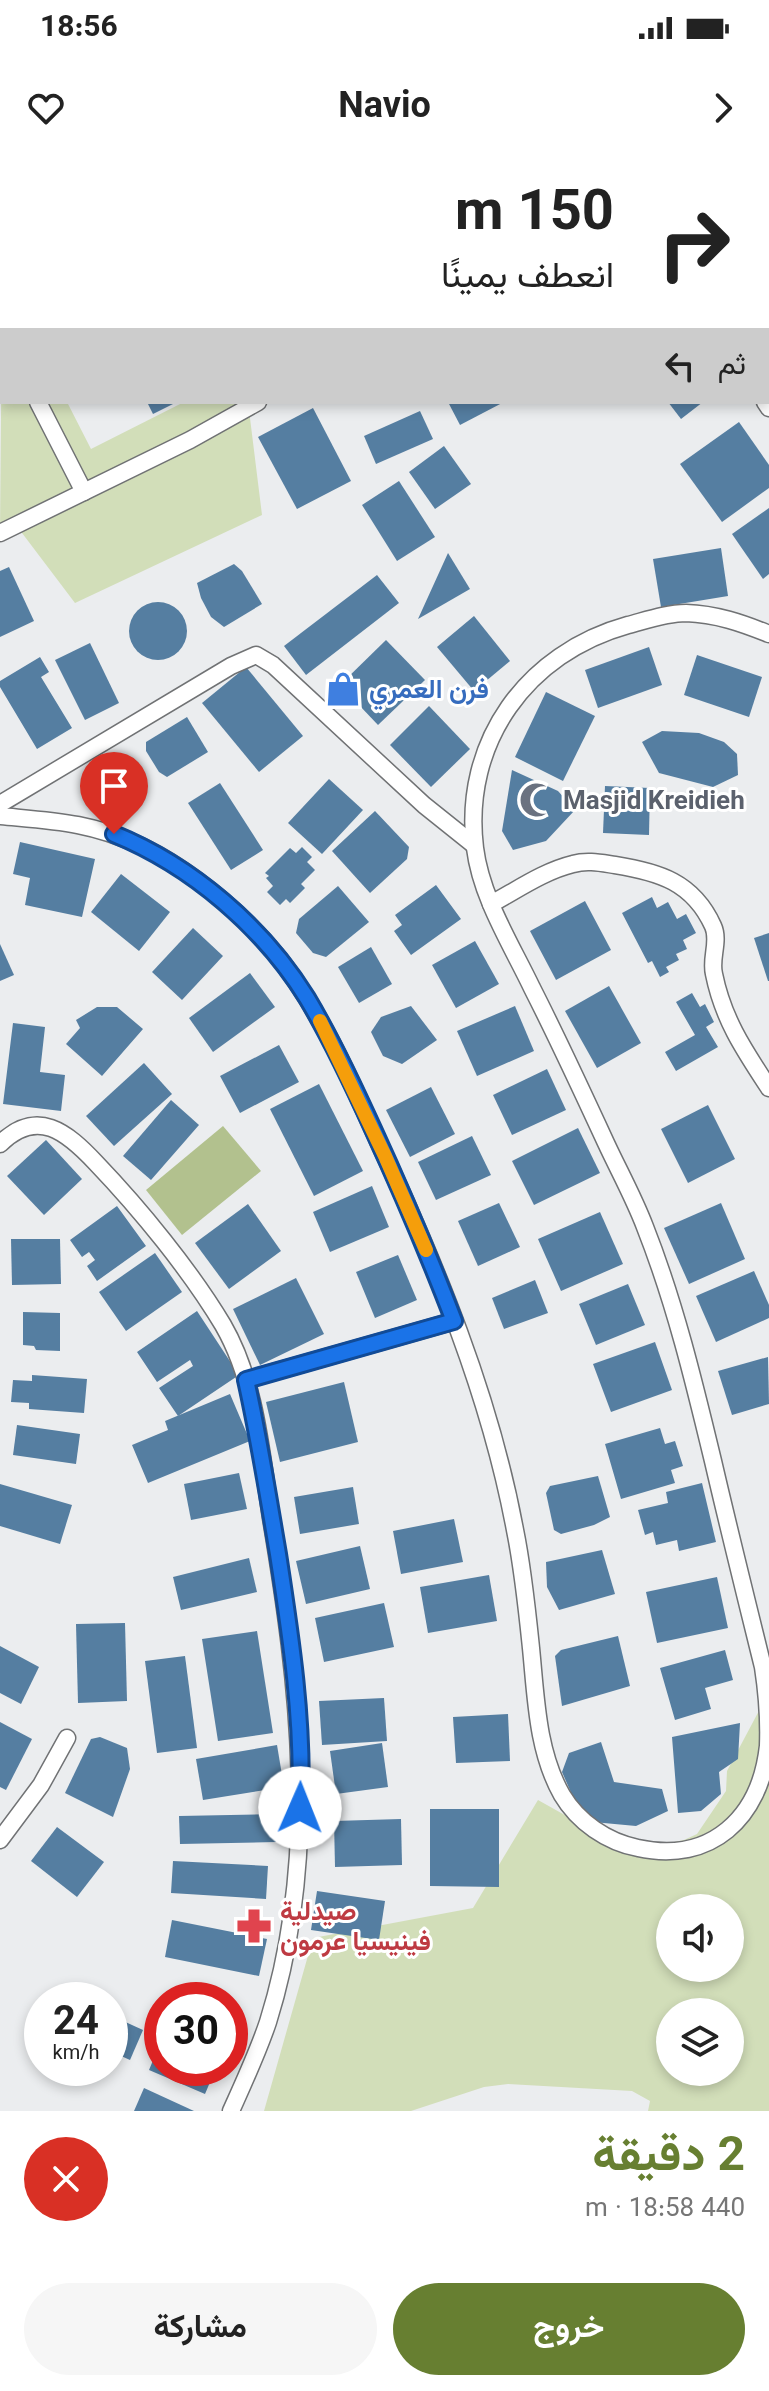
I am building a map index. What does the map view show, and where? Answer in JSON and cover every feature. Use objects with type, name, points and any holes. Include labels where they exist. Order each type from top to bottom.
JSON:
[{"type":"street","points":[[39,404],[84,492]]},
{"type":"street","points":[[0,533],[190,440],[254,404]]},
{"type":"street","points":[[0,816],[78,823],[142,846],[216,896],[282,962],[306,996],[409,1209],[487,1410],[519,1550],[544,1749],[563,1797],[576,1815],[595,1830],[633,1847],[659,1852],[683,1851],[708,1844],[728,1831],[742,1814],[762,1773],[769,1726],[763,1667],[673,1305],[644,1225],[491,904],[477,864],[473,818],[478,772],[488,743],[525,684],[549,663],[598,634],[652,618],[684,613],[738,621],[769,634]]},
{"type":"street","points":[[0,804],[231,666],[256,655],[273,665],[424,805],[474,845]]},
{"type":"street","points":[[491,904],[562,867],[577,863],[593,862],[647,870],[669,877],[690,895],[712,923],[716,939],[713,969],[722,1004],[731,1029],[769,1088]]},
{"type":"street","points":[[0,1144],[10,1134],[25,1127],[44,1126],[62,1131],[77,1143],[111,1178],[177,1260],[223,1325],[246,1380],[291,1639],[302,1779],[297,1864],[280,1972],[262,2040],[231,2111]]},
{"type":"street","points":[[246,1380],[454,1321]]},
{"type":"street","points":[[0,1840],[41,1785],[67,1738]]},
{"type":"green space","points":[[1,404],[68,404],[91,449],[180,404],[248,404],[262,515],[75,603],[19,529],[0,533]]},
{"type":"green space","points":[[223,1126],[261,1171],[182,1235],[146,1190]]},
{"type":"green space","points":[[769,1704],[769,2111],[648,2111],[650,2101],[632,2091],[508,2084],[484,2087],[411,2111],[264,2111],[313,1938],[473,1908],[538,1800],[629,1851],[684,1840],[697,1834],[726,1791],[727,1771],[761,1707]]},
{"type":"building","points":[[148,404],[173,404],[153,414]]},
{"type":"building","points":[[449,404],[500,404],[460,425]]},
{"type":"building","points":[[670,404],[700,404],[681,419]]},
{"type":"building","points":[[313,408],[351,481],[297,509],[258,437]]},
{"type":"building","points":[[420,411],[433,439],[376,464],[364,436]]},
{"type":"building","points":[[739,422],[769,465],[769,488],[722,522],[680,464]]},
{"type":"building","points":[[444,446],[471,484],[435,509],[409,472]]},
{"type":"building","points":[[399,481],[435,537],[397,561],[362,505]]},
{"type":"building","points":[[769,508],[769,574],[763,579],[732,534]]},
{"type":"building","points":[[721,548],[728,596],[661,607],[653,559]]},
{"type":"building","points":[[448,553],[470,589],[418,619]]},
{"type":"building","points":[[234,564],[242,571],[262,604],[224,627],[211,617],[197,583]]},
{"type":"building","points":[[9,567],[34,621],[0,637],[0,571]]},
{"type":"building","points":[[377,575],[399,603],[306,675],[284,646]]},
{"type":"building","points":[[158,602],[169,604],[178,611],[185,620],[185,642],[178,651],[169,658],[158,660],[147,658],[138,651],[131,642],[129,631],[131,620],[138,611],[147,604]]},
{"type":"building","points":[[474,616],[510,661],[474,691],[437,647]]},
{"type":"building","points":[[386,640],[425,680],[378,725],[340,685]]},
{"type":"building","points":[[90,643],[119,703],[85,720],[55,660]]},
{"type":"building","points":[[649,647],[662,685],[598,708],[585,670]]},
{"type":"building","points":[[697,655],[762,677],[749,717],[684,695]]},
{"type":"building","points":[[40,657],[49,672],[41,677],[72,728],[37,749],[0,687],[0,681]]},
{"type":"building","points":[[246,667],[303,736],[259,772],[202,703]]},
{"type":"building","points":[[546,692],[595,716],[563,781],[515,757]]},
{"type":"building","points":[[429,706],[470,749],[431,787],[390,745]]},
{"type":"building","points":[[187,717],[208,752],[167,777],[159,772],[146,751],[146,742]]},
{"type":"building","points":[[662,731],[699,733],[724,742],[737,754],[738,775],[713,787],[659,773],[642,742]]},
{"type":"building","name":"Masjid Kreidieh","points":[[512,770],[558,791],[575,810],[546,841],[513,850],[502,831]]},
{"type":"building","points":[[329,779],[363,810],[322,854],[288,823]]},
{"type":"building","points":[[220,783],[263,850],[231,870],[188,803]]},
{"type":"building","points":[[605,786],[650,788],[649,835],[603,833]]},
{"type":"building","points":[[375,811],[409,847],[407,859],[370,893],[332,851]]},
{"type":"building","points":[[20,842],[95,859],[82,917],[25,905],[30,878],[13,874]]},
{"type":"building","points":[[302,847],[312,857],[307,862],[315,870],[301,884],[305,888],[290,903],[286,899],[280,905],[267,892],[273,886],[265,873],[290,848],[296,853]]},
{"type":"building","points":[[121,874],[170,912],[139,951],[91,912]]},
{"type":"building","points":[[436,885],[461,919],[411,955],[394,931],[402,925],[395,915]]},
{"type":"building","points":[[338,886],[369,922],[326,957],[313,953],[296,933],[299,919]]},
{"type":"building","points":[[652,897],[657,908],[668,902],[677,919],[686,914],[696,933],[683,940],[687,949],[676,954],[679,960],[666,967],[669,972],[660,977],[652,961],[648,963],[622,913]]},
{"type":"building","points":[[585,901],[611,950],[556,980],[530,931]]},
{"type":"building","points":[[193,928],[223,956],[182,1000],[152,972]]},
{"type":"building","points":[[769,933],[769,981],[768,981],[754,938]]},
{"type":"building","points":[[475,941],[499,984],[456,1008],[432,965]]},
{"type":"building","points":[[0,944],[14,975],[0,981]]},
{"type":"building","points":[[371,947],[392,984],[359,1003],[338,967]]},
{"type":"building","points":[[250,973],[275,1007],[213,1052],[189,1018]]},
{"type":"building","points":[[609,986],[641,1043],[597,1068],[565,1011]]},
{"type":"building","points":[[692,993],[700,1007],[705,1004],[714,1022],[706,1027],[718,1047],[676,1071],[665,1052],[695,1035],[676,1002]]},
{"type":"building","points":[[411,1006],[437,1040],[402,1064],[383,1056],[371,1032],[381,1017]]},
{"type":"building","points":[[515,1006],[534,1051],[477,1076],[457,1031]]},
{"type":"building","points":[[97,1007],[117,1007],[143,1029],[102,1076],[66,1044],[80,1028],[76,1020]]},
{"type":"building","points":[[13,1023],[45,1027],[40,1072],[65,1075],[61,1111],[3,1104]]},
{"type":"building","points":[[279,1045],[299,1082],[240,1113],[220,1076]]},
{"type":"building","points":[[144,1063],[172,1094],[114,1146],[86,1116]]},
{"type":"building","points":[[547,1069],[566,1110],[512,1135],[493,1095]]},
{"type":"building","points":[[319,1084],[363,1171],[314,1196],[270,1109]]},
{"type":"building","points":[[431,1087],[455,1134],[410,1157],[386,1110]]},
{"type":"building","points":[[171,1100],[199,1125],[151,1180],[123,1156]]},
{"type":"building","points":[[708,1105],[735,1159],[688,1183],[661,1129]]},
{"type":"building","points":[[578,1128],[600,1173],[534,1205],[512,1161]]},
{"type":"building","points":[[472,1136],[491,1175],[436,1200],[418,1162]]},
{"type":"building","points":[[46,1140],[82,1179],[44,1215],[7,1176]]},
{"type":"building","points":[[372,1186],[389,1227],[330,1252],[313,1212]]},
{"type":"building","points":[[499,1203],[520,1247],[478,1266],[458,1221]]},
{"type":"building","points":[[721,1203],[745,1259],[689,1284],[664,1228]]},
{"type":"building","points":[[248,1204],[281,1251],[229,1289],[195,1243]]},
{"type":"building","points":[[117,1206],[146,1246],[97,1281],[87,1266],[95,1260],[89,1252],[82,1257],[70,1240]]},
{"type":"building","points":[[600,1212],[623,1264],[561,1291],[538,1239]]},
{"type":"building","points":[[11,1239],[60,1239],[61,1284],[12,1285]]},
{"type":"building","points":[[155,1253],[182,1292],[126,1331],[99,1292]]},
{"type":"building","points":[[398,1255],[417,1300],[375,1318],[356,1272]]},
{"type":"building","points":[[754,1271],[769,1305],[769,1318],[716,1342],[696,1296]]},
{"type":"building","points":[[296,1278],[324,1334],[260,1365],[233,1309]]},
{"type":"building","points":[[535,1280],[548,1313],[504,1329],[492,1298]]},
{"type":"building","points":[[628,1284],[645,1325],[596,1345],[579,1304]]},
{"type":"building","points":[[197,1311],[239,1375],[178,1416],[159,1388],[193,1366],[190,1360],[157,1382],[137,1352]]},
{"type":"building","points":[[23,1312],[60,1313],[60,1351],[36,1350],[34,1346],[23,1345]]},
{"type":"building","points":[[655,1342],[672,1390],[611,1412],[593,1364]]},
{"type":"building","points":[[768,1357],[769,1404],[732,1415],[718,1371]]},
{"type":"building","points":[[32,1375],[87,1379],[84,1413],[29,1409],[29,1403],[11,1402],[13,1380],[32,1381]]},
{"type":"building","points":[[344,1382],[358,1442],[280,1462],[266,1402]]},
{"type":"building","points":[[230,1394],[250,1441],[148,1483],[132,1445],[168,1430],[165,1421]]},
{"type":"building","points":[[17,1425],[80,1434],[76,1464],[13,1455]]},
{"type":"building","points":[[660,1428],[665,1444],[675,1441],[683,1466],[671,1470],[675,1483],[621,1499],[605,1444]]},
{"type":"building","points":[[239,1473],[247,1509],[191,1520],[184,1484]]},
{"type":"building","points":[[598,1476],[610,1517],[561,1534],[554,1530],[546,1493],[550,1486]]},
{"type":"building","points":[[702,1483],[716,1542],[679,1551],[677,1540],[656,1545],[653,1532],[645,1535],[638,1510],[668,1503],[666,1492]]},
{"type":"building","points":[[0,1484],[72,1505],[60,1544],[0,1526]]},
{"type":"building","points":[[353,1487],[359,1524],[300,1534],[294,1497]]},
{"type":"building","points":[[454,1519],[463,1562],[401,1574],[393,1531]]},
{"type":"building","points":[[360,1546],[370,1589],[306,1604],[296,1561]]},
{"type":"building","points":[[602,1550],[615,1594],[559,1610],[547,1587],[546,1562]]},
{"type":"building","points":[[249,1558],[257,1592],[181,1610],[173,1577]]},
{"type":"building","points":[[489,1575],[497,1621],[428,1633],[420,1587]]},
{"type":"building","points":[[717,1577],[728,1628],[657,1643],[646,1592]]},
{"type":"building","points":[[384,1603],[394,1647],[324,1662],[315,1618]]},
{"type":"building","points":[[125,1623],[127,1701],[78,1703],[76,1624]]},
{"type":"building","points":[[257,1631],[273,1733],[218,1741],[202,1639]]},
{"type":"building","points":[[618,1636],[630,1686],[562,1706],[555,1656],[561,1650]]},
{"type":"building","points":[[0,1646],[39,1667],[21,1704],[0,1693]]},
{"type":"building","points":[[725,1650],[733,1680],[705,1688],[711,1709],[675,1720],[660,1668]]},
{"type":"building","points":[[185,1656],[197,1748],[157,1753],[145,1661]]},
{"type":"building","points":[[384,1698],[387,1741],[322,1745],[319,1701]]},
{"type":"building","points":[[508,1714],[510,1761],[456,1763],[453,1717]]},
{"type":"building","points":[[0,1722],[32,1739],[6,1790],[0,1787]]},
{"type":"building","points":[[740,1723],[738,1759],[719,1772],[721,1794],[701,1811],[678,1813],[672,1737]]},
{"type":"building","points":[[100,1737],[127,1748],[130,1769],[113,1817],[65,1793],[91,1739]]},
{"type":"building","points":[[601,1742],[614,1782],[662,1789],[668,1811],[636,1826],[593,1822],[576,1804],[562,1772],[569,1753]]},
{"type":"building","points":[[382,1743],[388,1787],[336,1794],[330,1751]]},
{"type":"building","points":[[277,1745],[284,1787],[203,1800],[196,1759]]},
{"type":"building","points":[[430,1809],[499,1809],[499,1887],[430,1886]]},
{"type":"building","points":[[275,1814],[276,1842],[180,1844],[179,1816]]},
{"type":"building","points":[[401,1819],[402,1865],[335,1867],[334,1821]]},
{"type":"building","points":[[57,1827],[104,1862],[77,1897],[31,1861]]},
{"type":"building","points":[[173,1861],[268,1866],[266,1899],[171,1893]]},
{"type":"building","points":[[317,1891],[385,1901],[379,1940],[311,1930]]},
{"type":"building","points":[[172,1920],[267,1939],[259,1976],[165,1957]]},
{"type":"building","points":[[128,2023],[143,2030],[128,2059]]},
{"type":"building","points":[[186,2086],[208,2086],[205,2094]]},
{"type":"building","points":[[144,2088],[194,2111],[134,2111]]},
{"type":"slow traffic","points":[[320,1021],[426,1250]]},
{"type":"place","name":"فرن العمري","points":[[343,689]]},
{"type":"place","name":"Masjid Kreidieh","points":[[537,800]]},
{"type":"place","name":"صيدلية فينيسيا عرمون","points":[[254,1926]]},
{"type":"route","points":[[114,834],[142,846],[180,869],[216,896],[282,962],[306,996],[385,1156],[454,1321],[246,1380],[265,1476],[295,1670],[302,1779],[300,1808]]}]
